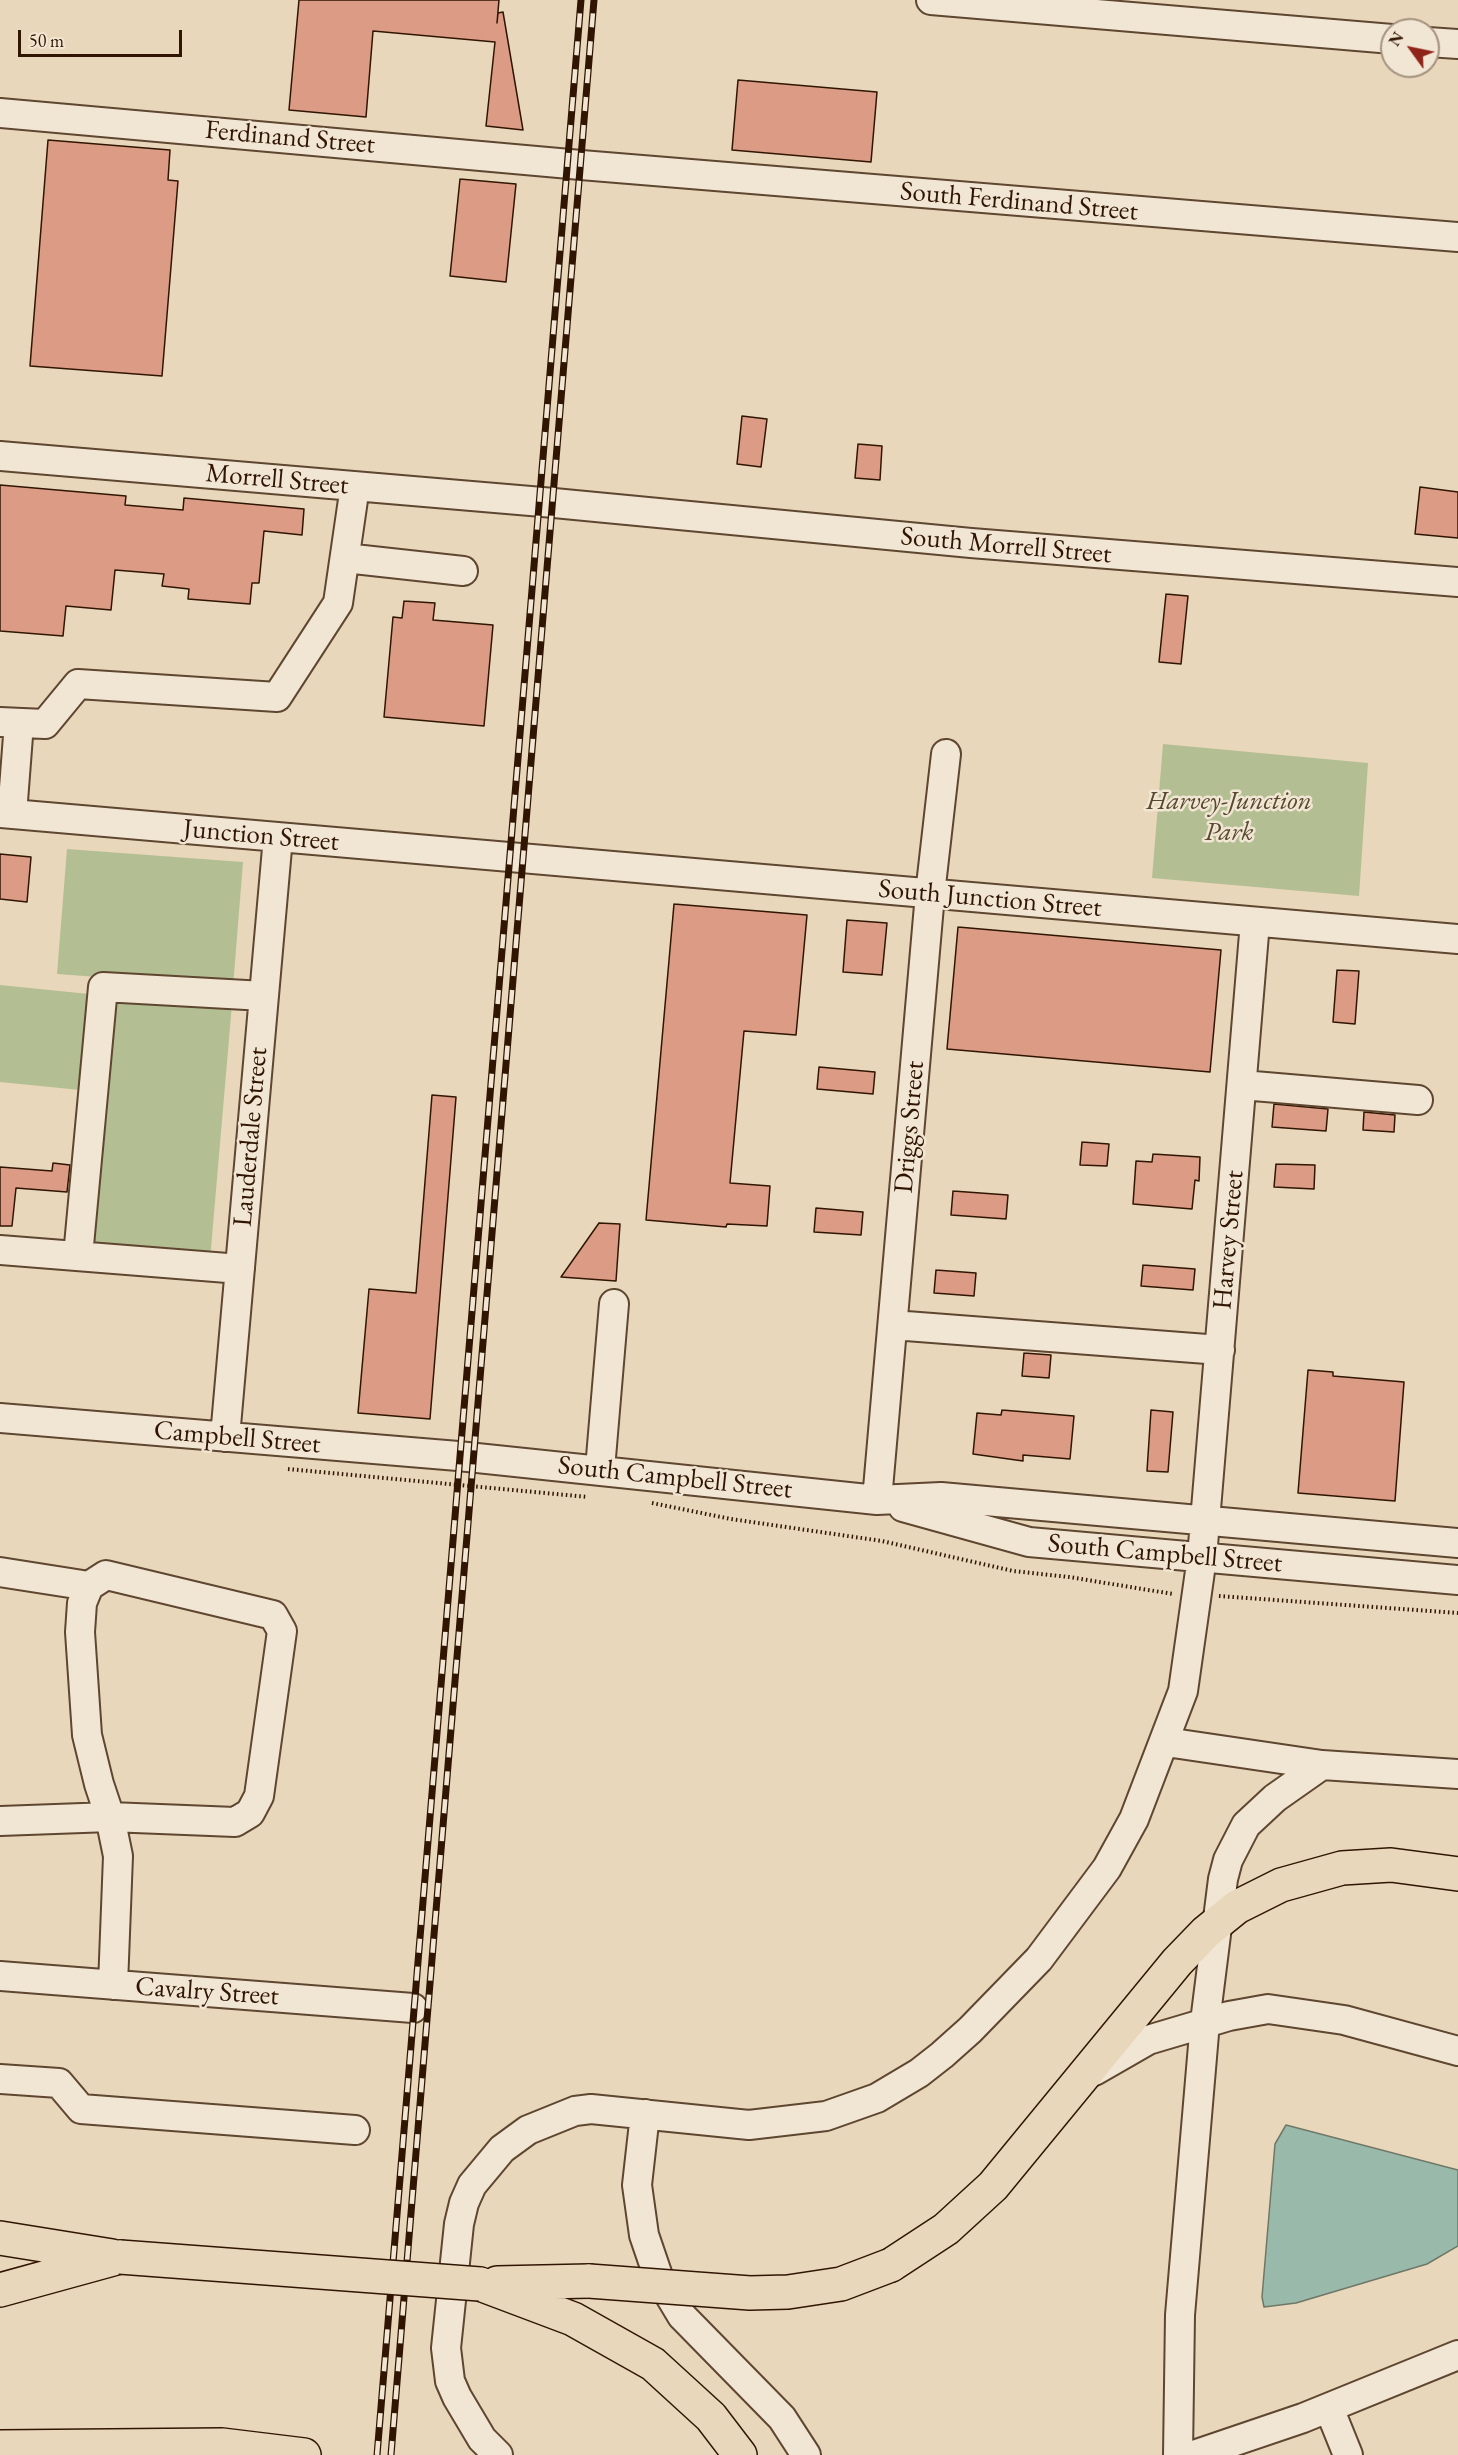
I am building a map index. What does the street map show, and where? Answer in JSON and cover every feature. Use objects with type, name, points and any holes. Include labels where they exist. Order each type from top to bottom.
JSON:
[{"type":"highway","points":[[0,2238],[120,2257],[480,2284],[565,2280],[720,2291],[788,2292],[841,2284],[891,2265],[946,2229],[979,2201],[1177,1962],[1219,1920],[1237,1907],[1281,1885],[1323,1872],[1391,1865],[1458,1874]]},
{"type":"highway","points":[[0,2290],[120,2257]]},
{"type":"highway","points":[[480,2284],[573,2319],[646,2359],[691,2396],[711,2417],[740,2455]]},
{"type":"highway","points":[[0,2447],[222,2445],[304,2455]]},
{"type":"highway","points":[[107,2455],[141,2447]]},
{"type":"street","points":[[931,0],[1380,38]]},
{"type":"street","points":[[1440,43],[1458,44]]},
{"type":"street","name":"Ferdinand Street","points":[[0,113],[581,165]]},
{"type":"street","name":"South Ferdinand Street","points":[[581,165],[1458,237]]},
{"type":"street","name":"Morrell Street","points":[[0,456],[554,503]]},
{"type":"street","points":[[6,813],[10,722],[45,724],[78,684],[277,697],[338,603],[355,486]]},
{"type":"street","name":"South Morrell Street","points":[[554,503],[983,544],[1458,582]]},
{"type":"street","points":[[345,558],[463,571]]},
{"type":"street","name":"Driggs Street","points":[[877,1500],[930,894],[946,754]]},
{"type":"street","name":"Junction Street","points":[[6,813],[522,858]]},
{"type":"street","name":"Lauderdale Street","points":[[225,1437],[278,837]]},
{"type":"street","name":"South Junction Street","points":[[522,858],[1458,939]]},
{"type":"street","name":"Harvey Street","points":[[498,2455],[482,2439],[462,2407],[450,2381],[447,2365],[448,2317],[459,2224],[464,2203],[472,2185],[501,2149],[546,2121],[575,2111],[591,2109],[749,2125],[800,2120],[851,2108],[877,2098],[919,2073],[970,2030],[1039,1959],[1069,1921],[1124,1839],[1166,1742],[1183,1690],[1202,1557],[1256,922]]},
{"type":"street","points":[[78,1256],[103,987],[264,996]]},
{"type":"street","points":[[1242,1085],[1418,1100]]},
{"type":"street","points":[[0,1250],[240,1269]]},
{"type":"street","points":[[600,1469],[614,1304]]},
{"type":"street","points":[[893,1324],[1220,1350]]},
{"type":"street","name":"Campbell Street","points":[[0,1418],[473,1458]]},
{"type":"street","name":"South Campbell Street","points":[[473,1458],[600,1469],[877,1500],[1029,1542],[1458,1580]]},
{"type":"street","name":"South Campbell Street","points":[[877,1500],[941,1497],[1458,1543]]},
{"type":"street","points":[[0,1572],[89,1586]]},
{"type":"street","points":[[0,1821],[110,1817],[235,1822],[250,1813],[259,1796],[282,1631],[273,1615],[106,1575],[89,1586],[82,1603],[80,1632],[87,1735],[110,1817],[118,1856],[113,1984]]},
{"type":"street","points":[[1166,1742],[1322,1765],[1458,1774]]},
{"type":"street","points":[[1178,2455],[1180,2315],[1205,2022],[1223,1879],[1228,1860],[1246,1825],[1275,1798],[1322,1765]]},
{"type":"street","name":"Cavalry Street","points":[[0,1976],[413,2008]]},
{"type":"street","points":[[1079,2082],[1134,2046],[1205,2022],[1251,2011],[1288,2010],[1344,2020],[1458,2051]]},
{"type":"street","points":[[0,2079],[59,2083],[81,2109],[355,2130]]},
{"type":"street","points":[[645,2114],[637,2185],[644,2235],[658,2277],[682,2316],[767,2402],[794,2435],[806,2455]]},
{"type":"street","points":[[1194,2455],[1329,2408],[1458,2355]]},
{"type":"street","points":[[1329,2408],[1348,2455]]},
{"type":"path","points":[[278,1468],[600,1498]]},
{"type":"path","points":[[644,1502],[731,1519],[882,1541],[1013,1571],[1069,1577],[1158,1593],[1458,1613]]},
{"type":"green space","name":"Harvey-Junction Park","points":[[1163,744],[1368,763],[1359,896],[1152,878]]},
{"type":"green space","points":[[67,849],[243,862],[233,987],[57,974]]},
{"type":"green space","points":[[0,985],[89,994],[80,1090],[0,1082]]},
{"type":"green space","points":[[109,993],[232,1004],[210,1260],[87,1250]]},
{"type":"shaded area","points":[[1286,2125],[1458,2170],[1458,2246],[1427,2264],[1296,2303],[1264,2307],[1262,2297],[1275,2144]]},
{"type":"building","points":[[299,0],[499,0],[497,23],[498,13],[503,12],[523,130],[486,126],[495,42],[373,31],[366,117],[289,110]]},
{"type":"building","points":[[738,80],[877,92],[871,162],[732,150]]},
{"type":"building","points":[[48,140],[170,150],[168,180],[178,181],[162,376],[30,366]]},
{"type":"building","points":[[460,179],[516,184],[506,282],[450,276]]},
{"type":"building","points":[[742,416],[767,419],[761,467],[737,464]]},
{"type":"building","points":[[858,444],[882,446],[880,480],[855,478]]},
{"type":"building","points":[[0,485],[126,496],[125,505],[183,510],[184,498],[304,509],[302,535],[264,531],[259,583],[252,583],[250,604],[188,599],[189,589],[162,586],[164,574],[115,570],[111,610],[66,606],[63,636],[0,631]]},
{"type":"building","points":[[1420,487],[1458,492],[1458,538],[1415,534]]},
{"type":"building","points":[[1166,594],[1188,596],[1181,664],[1159,662]]},
{"type":"building","points":[[404,601],[435,603],[433,620],[493,625],[484,726],[384,717],[393,617],[402,618]]},
{"type":"building","points":[[0,854],[31,857],[27,902],[0,899]]},
{"type":"building","points":[[674,904],[807,915],[796,1035],[744,1031],[730,1183],[770,1186],[767,1226],[727,1224],[726,1227],[646,1220]]},
{"type":"building","points":[[847,920],[887,923],[882,975],[843,972]]},
{"type":"building","points":[[958,927],[1221,950],[1210,1072],[947,1049]]},
{"type":"building","points":[[1337,970],[1359,971],[1355,1024],[1333,1022]]},
{"type":"building","points":[[819,1067],[875,1072],[873,1094],[817,1089]]},
{"type":"building","points":[[432,1095],[456,1097],[430,1419],[358,1413],[369,1289],[416,1293]]},
{"type":"building","points":[[1274,1104],[1328,1109],[1326,1131],[1272,1127]]},
{"type":"building","points":[[1364,1112],[1395,1115],[1394,1132],[1363,1130]]},
{"type":"building","points":[[1082,1142],[1109,1144],[1107,1166],[1080,1165]]},
{"type":"building","points":[[1153,1154],[1200,1157],[1199,1181],[1195,1180],[1192,1209],[1133,1204],[1136,1161],[1152,1162]]},
{"type":"building","points":[[53,1163],[70,1165],[67,1192],[16,1188],[12,1226],[0,1226],[0,1167],[52,1171]]},
{"type":"building","points":[[1276,1164],[1315,1165],[1314,1189],[1274,1187]]},
{"type":"building","points":[[953,1191],[1008,1195],[1006,1219],[951,1215]]},
{"type":"building","points":[[816,1208],[863,1212],[861,1235],[814,1232]]},
{"type":"building","points":[[599,1223],[620,1224],[616,1281],[561,1277]]},
{"type":"building","points":[[1143,1265],[1195,1269],[1193,1290],[1141,1286]]},
{"type":"building","points":[[936,1270],[976,1273],[974,1296],[934,1293]]},
{"type":"building","points":[[1024,1353],[1051,1355],[1049,1378],[1022,1376]]},
{"type":"building","points":[[1308,1370],[1333,1372],[1333,1376],[1404,1382],[1395,1501],[1298,1493]]},
{"type":"building","points":[[1002,1410],[1074,1416],[1070,1459],[1023,1455],[1023,1461],[973,1454],[977,1413],[1001,1415]]},
{"type":"building","points":[[1151,1410],[1173,1412],[1168,1472],[1147,1471]]},
{"type":"railway","points":[[377,2455],[581,0]]},
{"type":"railway","points":[[391,2455],[594,0]]}]
